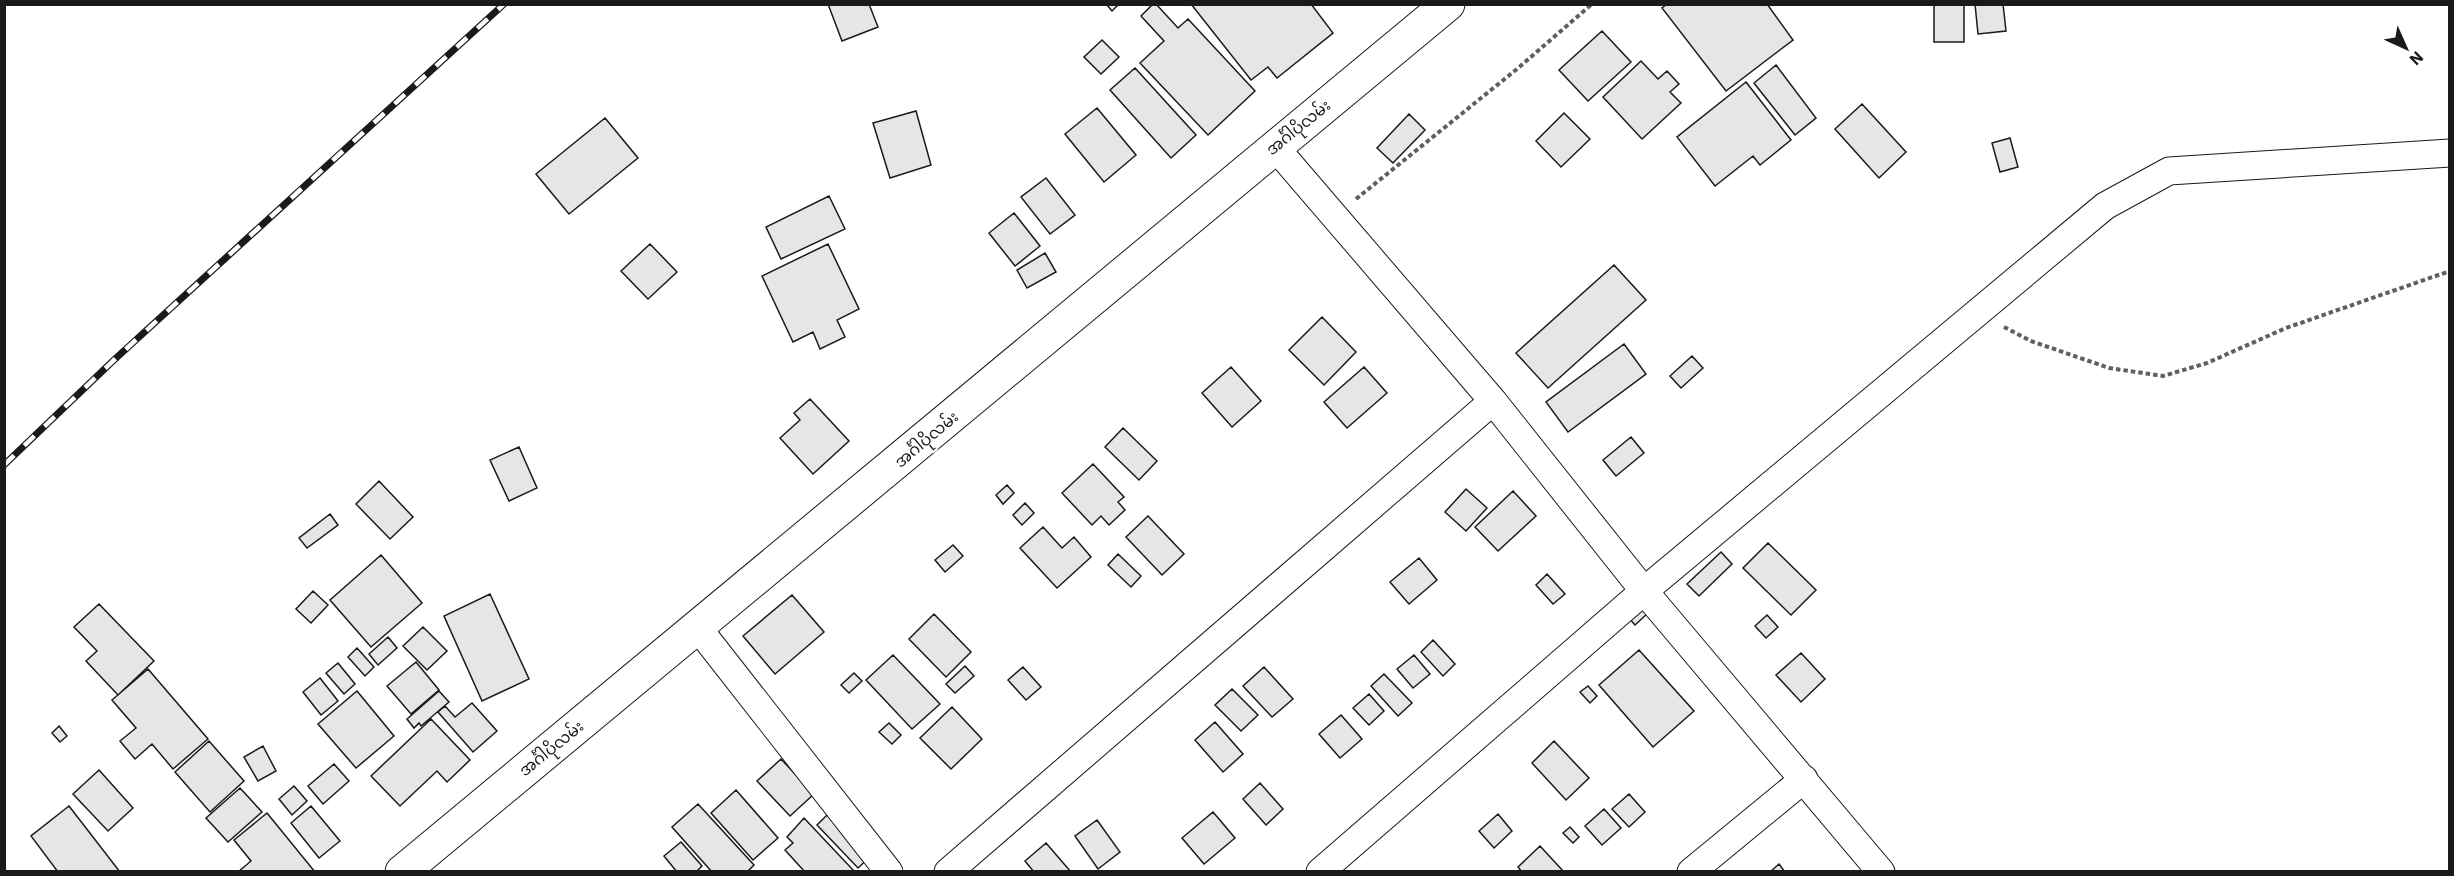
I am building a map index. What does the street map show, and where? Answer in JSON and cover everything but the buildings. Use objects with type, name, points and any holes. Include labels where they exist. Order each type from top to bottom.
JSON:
[{"type":"main road","name":"အင်္ဂါပိုလမ်း","points":[[402,872],[1448,4]]},
{"type":"street","points":[[1275,147],[1493,401],[1644,591],[1881,872]]},
{"type":"street","points":[[1320,872],[1644,591],[2105,206],[2169,171],[2450,153]]},
{"type":"street","points":[[948,872],[1493,401]]},
{"type":"street","points":[[698,628],[889,872]]},
{"type":"street","points":[[1691,872],[1804,779]]},
{"type":"path","points":[[1335,217],[1517,69],[1592,4]]},
{"type":"path","points":[[1978,314],[2031,341],[2109,368],[2163,376],[2207,363],[2286,328],[2450,271]]},
{"type":"railway","points":[[4,465],[115,359],[504,4]]}]
